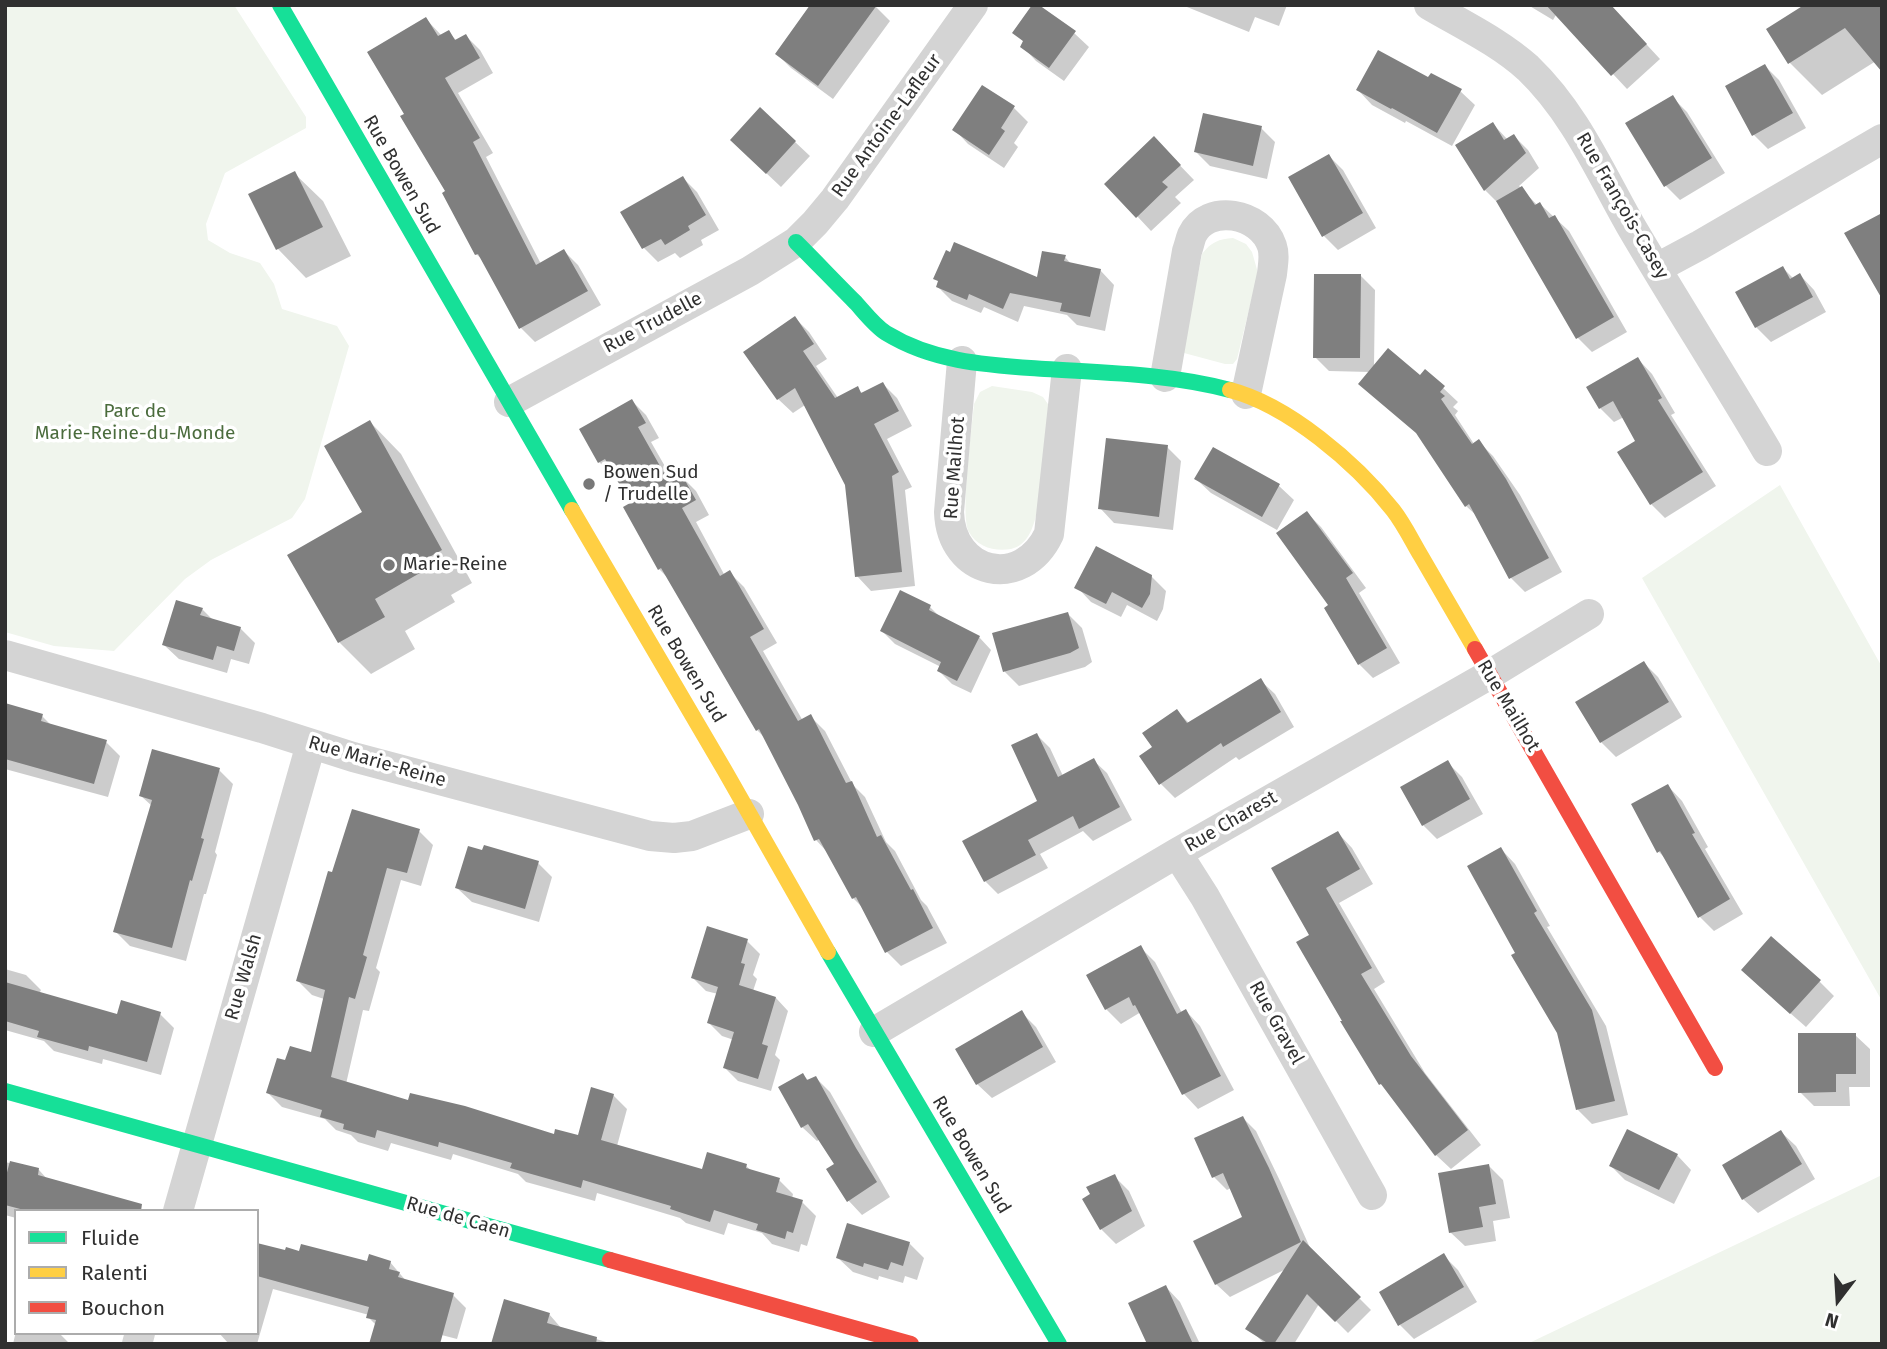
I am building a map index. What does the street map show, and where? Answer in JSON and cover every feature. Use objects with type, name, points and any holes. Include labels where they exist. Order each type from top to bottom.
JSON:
[{"type":"street","name":"Rue Bowen Sud","points":[[280,5],[1053,1342]]},
{"type":"street","name":"Rue Antoine-Lafleur","points":[[796,242],[835,199],[973,5]]},
{"type":"street","name":"Rue François-Casey","points":[[1429,5],[1503,47],[1553,95],[1577,127],[1632,227],[1767,451]]},
{"type":"street","points":[[1657,268],[1882,139]]},
{"type":"street","points":[[1165,377],[1187,251],[1193,233],[1203,223],[1217,216],[1232,215],[1256,224],[1265,233],[1272,245],[1274,258],[1246,394]]},
{"type":"street","name":"Rue Trudelle","points":[[509,402],[750,271],[796,242]]},
{"type":"street","name":"Rue Mailhot","points":[[796,242],[883,331],[909,345],[934,355],[962,361],[1165,377],[1204,383],[1246,394],[1280,411],[1326,444],[1358,472],[1394,511],[1715,1068]]},
{"type":"street","name":"Rue Mailhot","points":[[962,361],[950,526],[954,540],[962,552],[981,565],[1002,569],[1026,562],[1044,545],[1049,534],[1066,369]]},
{"type":"street","name":"Rue Charest","points":[[874,1032],[1177,853],[1489,675],[1589,614]]},
{"type":"street","name":"Rue Marie-Reine","points":[[5,656],[262,728],[352,757],[650,836],[692,836],[749,814]]},
{"type":"street","name":"Rue Walsh","points":[[179,1209],[311,744]]},
{"type":"street","name":"Rue Gravel","points":[[1177,853],[1205,897],[1372,1195]]},
{"type":"street","name":"Rue de Caen","points":[[5,1091],[911,1344]]},
{"type":"green space","name":"Parc de Marie-Reine-du-Monde","points":[[5,5],[234,5],[306,117],[306,128],[225,173],[206,224],[208,240],[230,253],[260,263],[274,284],[282,309],[337,326],[349,346],[305,499],[292,518],[211,560],[185,579],[114,651],[54,646],[5,632]]},
{"type":"green space","points":[[1233,238],[1246,244],[1252,252],[1258,273],[1237,359],[1233,364],[1225,364],[1184,353],[1184,345],[1202,254],[1216,242]]},
{"type":"green space","points":[[992,386],[1032,392],[1043,397],[1050,407],[1034,524],[1022,544],[1005,550],[993,549],[977,541],[969,532],[967,523],[966,491],[974,404],[980,392]]},
{"type":"green space","points":[[1780,485],[1882,667],[1882,1001],[1642,578]]},
{"type":"green space","points":[[1882,1175],[1882,1344],[1527,1344]]},
{"type":"building","points":[[810,5],[877,5],[818,86],[775,54]]},
{"type":"building","points":[[1032,5],[1039,5],[1076,31],[1049,68],[1020,47],[1023,41],[1012,33]]},
{"type":"building","points":[[1546,5],[1611,5],[1647,44],[1611,76]]},
{"type":"building","points":[[1804,5],[1882,5],[1882,72],[1845,28],[1788,64],[1766,29]]},
{"type":"building","points":[[426,17],[438,36],[449,30],[455,40],[466,34],[480,58],[445,78],[480,138],[473,142],[536,265],[564,249],[588,291],[519,329],[478,254],[475,255],[442,193],[445,191],[400,116],[404,114],[367,52]]},
{"type":"building","points":[[1378,50],[1428,77],[1431,73],[1462,89],[1437,133],[1356,90]]},
{"type":"building","points":[[1765,64],[1793,113],[1752,136],[1725,86]]},
{"type":"building","points":[[982,85],[1015,106],[1001,128],[1005,131],[989,155],[952,130]]},
{"type":"building","points":[[1673,95],[1712,158],[1664,187],[1625,123]]},
{"type":"building","points":[[760,107],[796,141],[766,174],[730,140]]},
{"type":"building","points":[[1203,113],[1262,126],[1253,166],[1194,152]]},
{"type":"building","points":[[1493,122],[1504,140],[1514,134],[1526,153],[1484,191],[1455,145]]},
{"type":"building","points":[[1154,136],[1181,165],[1162,182],[1168,187],[1136,218],[1104,184]]},
{"type":"building","points":[[1329,154],[1363,213],[1322,237],[1288,177]]},
{"type":"building","points":[[295,171],[323,227],[276,250],[248,194]]},
{"type":"building","points":[[683,176],[706,215],[688,226],[690,230],[665,245],[661,239],[642,249],[620,212]]},
{"type":"building","points":[[1522,186],[1535,205],[1540,202],[1549,218],[1555,215],[1614,317],[1576,339],[1496,201]]},
{"type":"building","points":[[1882,213],[1882,299],[1844,233]]},
{"type":"building","points":[[954,242],[1037,277],[1042,251],[1066,255],[1064,261],[1101,269],[1090,317],[1060,311],[1062,303],[1010,293],[1003,309],[969,294],[967,300],[936,287],[938,281],[933,279],[946,250],[950,252]]},
{"type":"building","points":[[1783,266],[1790,279],[1800,273],[1813,297],[1755,328],[1735,292]]},
{"type":"building","points":[[1314,274],[1361,274],[1360,358],[1313,358]]},
{"type":"building","points":[[795,316],[814,344],[803,351],[835,398],[858,386],[861,393],[883,382],[899,411],[874,424],[899,472],[892,476],[902,572],[855,577],[845,485],[795,388],[777,400],[743,352]]},
{"type":"building","points":[[1388,348],[1420,375],[1425,369],[1445,386],[1440,392],[1445,396],[1441,399],[1472,444],[1479,439],[1506,479],[1549,558],[1509,579],[1469,504],[1465,507],[1416,433],[1358,384]]},
{"type":"building","points":[[1638,357],[1662,398],[1658,400],[1703,472],[1650,505],[1617,452],[1635,441],[1613,401],[1599,409],[1586,387]]},
{"type":"building","points":[[632,399],[646,423],[638,427],[669,482],[682,475],[696,500],[682,508],[720,576],[730,570],[764,629],[750,637],[798,721],[811,714],[846,783],[852,781],[877,837],[881,835],[933,928],[885,953],[856,897],[852,899],[819,839],[814,841],[759,729],[756,731],[661,568],[658,570],[623,507],[630,503],[605,459],[598,463],[579,429]]},
{"type":"building","points":[[370,420],[442,550],[420,562],[425,570],[375,599],[385,617],[338,643],[287,555],[362,512],[324,446]]},
{"type":"building","points":[[1106,438],[1168,445],[1159,517],[1098,509]]},
{"type":"building","points":[[1213,447],[1280,484],[1262,517],[1194,479]]},
{"type":"building","points":[[1307,511],[1353,573],[1346,578],[1387,648],[1358,665],[1324,608],[1328,605],[1276,533]]},
{"type":"building","points":[[1096,546],[1152,575],[1150,594],[1142,608],[1112,592],[1106,604],[1074,588]]},
{"type":"building","points":[[900,590],[931,605],[929,610],[980,636],[957,681],[937,671],[941,662],[880,631]]},
{"type":"building","points":[[176,600],[203,608],[200,615],[241,627],[234,651],[217,646],[213,660],[162,645]]},
{"type":"building","points":[[1068,612],[1079,648],[1003,672],[992,633]]},
{"type":"building","points":[[1644,661],[1669,702],[1600,743],[1575,702]]},
{"type":"building","points":[[1261,678],[1281,712],[1223,747],[1221,743],[1159,785],[1139,756],[1152,747],[1142,733],[1177,709],[1187,723]]},
{"type":"building","points":[[5,703],[43,714],[41,721],[107,740],[94,784],[5,759]]},
{"type":"building","points":[[1037,733],[1058,777],[1094,758],[1120,807],[1079,829],[1073,816],[1028,840],[1036,855],[984,882],[962,841],[1037,801],[1011,745]]},
{"type":"building","points":[[152,749],[220,768],[201,838],[204,839],[172,948],[113,932],[152,800],[139,796]]},
{"type":"building","points":[[1448,760],[1470,799],[1422,826],[1400,787]]},
{"type":"building","points":[[1668,784],[1695,833],[1692,834],[1730,899],[1698,918],[1660,851],[1657,853],[1631,804]]},
{"type":"building","points":[[352,809],[420,829],[407,873],[387,868],[363,955],[367,957],[355,999],[349,997],[331,1077],[408,1100],[410,1093],[465,1106],[554,1134],[555,1129],[578,1135],[591,1087],[614,1094],[601,1140],[702,1169],[707,1152],[747,1164],[746,1168],[780,1178],[776,1192],[803,1200],[793,1233],[787,1231],[785,1239],[756,1230],[758,1224],[714,1210],[710,1222],[670,1209],[671,1206],[583,1180],[581,1188],[510,1168],[512,1163],[439,1142],[438,1147],[377,1130],[375,1138],[343,1129],[344,1124],[320,1117],[322,1110],[266,1093],[277,1058],[285,1060],[290,1046],[311,1052],[325,990],[296,981],[328,871],[332,872]]},
{"type":"building","points":[[1338,831],[1360,869],[1326,888],[1372,968],[1361,974],[1411,1056],[1468,1130],[1435,1156],[1381,1084],[1379,1085],[1340,1021],[1296,942],[1309,935],[1271,868]]},
{"type":"building","points":[[484,845],[539,861],[525,909],[455,888],[468,846],[482,850]]},
{"type":"building","points":[[1501,847],[1537,911],[1534,913],[1592,1010],[1615,1101],[1576,1110],[1557,1033],[1511,955],[1515,953],[1467,866]]},
{"type":"building","points":[[707,926],[748,939],[741,963],[745,964],[739,985],[776,997],[762,1044],[768,1046],[758,1079],[723,1068],[734,1032],[707,1023],[718,987],[691,978]]},
{"type":"building","points":[[1771,936],[1821,980],[1790,1014],[1741,970]]},
{"type":"building","points":[[1141,945],[1177,1014],[1186,1009],[1221,1076],[1182,1095],[1129,997],[1105,1010],[1086,975]]},
{"type":"building","points":[[5,982],[117,1014],[121,1000],[161,1012],[147,1062],[89,1046],[88,1051],[37,1037],[39,1031],[5,1021]]},
{"type":"building","points":[[1022,1010],[1043,1047],[976,1085],[955,1049]]},
{"type":"building","points":[[1798,1033],[1856,1033],[1856,1074],[1836,1074],[1836,1092],[1798,1093]]},
{"type":"building","points":[[803,1073],[807,1080],[816,1076],[877,1182],[847,1202],[826,1169],[834,1164],[808,1124],[801,1128],[778,1087]]},
{"type":"building","points":[[1243,1116],[1301,1242],[1215,1285],[1193,1241],[1242,1217],[1223,1173],[1212,1178],[1194,1138]]},
{"type":"building","points":[[1627,1129],[1678,1154],[1659,1190],[1609,1166]]},
{"type":"building","points":[[1781,1130],[1802,1164],[1742,1200],[1722,1165]]},
{"type":"building","points":[[10,1161],[39,1168],[38,1175],[142,1204],[141,1209],[20,1209],[5,1205],[5,1180]]},
{"type":"building","points":[[1489,1164],[1496,1204],[1479,1207],[1483,1227],[1449,1233],[1438,1173]]},
{"type":"building","points":[[1115,1174],[1132,1211],[1100,1230],[1082,1199],[1090,1194],[1086,1187]]},
{"type":"building","points":[[847,1223],[910,1242],[903,1266],[891,1262],[888,1270],[864,1263],[863,1267],[836,1258]]},
{"type":"building","points":[[1303,1240],[1361,1297],[1335,1322],[1307,1294],[1274,1344],[1269,1344],[1245,1329]]},
{"type":"building","points":[[259,1244],[299,1251],[301,1244],[367,1261],[369,1254],[391,1261],[389,1269],[400,1272],[398,1277],[454,1293],[440,1344],[369,1344],[376,1320],[366,1318],[369,1307],[259,1277]]},
{"type":"building","points":[[1444,1253],[1464,1287],[1398,1326],[1379,1292]]},
{"type":"building","points":[[1166,1285],[1193,1344],[1147,1344],[1128,1303]]},
{"type":"building","points":[[504,1299],[550,1313],[547,1323],[597,1337],[596,1344],[491,1344]]},
{"type":"traffic: fast","points":[[280,5],[572,510]]},
{"type":"traffic: fast","points":[[796,242],[878,327],[924,351],[983,364],[1161,377],[1230,390]]},
{"type":"traffic: fast","points":[[828,952],[1059,1344]]},
{"type":"traffic: fast","points":[[5,1091],[610,1260]]},
{"type":"traffic: slow","points":[[1230,390],[1275,408],[1297,422],[1340,455],[1378,492],[1401,521],[1475,649]]},
{"type":"traffic: slow","points":[[572,510],[828,952]]},
{"type":"traffic: jam","points":[[1475,649],[1715,1068]]},
{"type":"traffic: jam","points":[[610,1260],[911,1344]]},
{"type":"place","name":"Bowen Sud / Trudelle","points":[[589,484]]},
{"type":"place","name":"Marie-Reine","points":[[389,565]]}]
